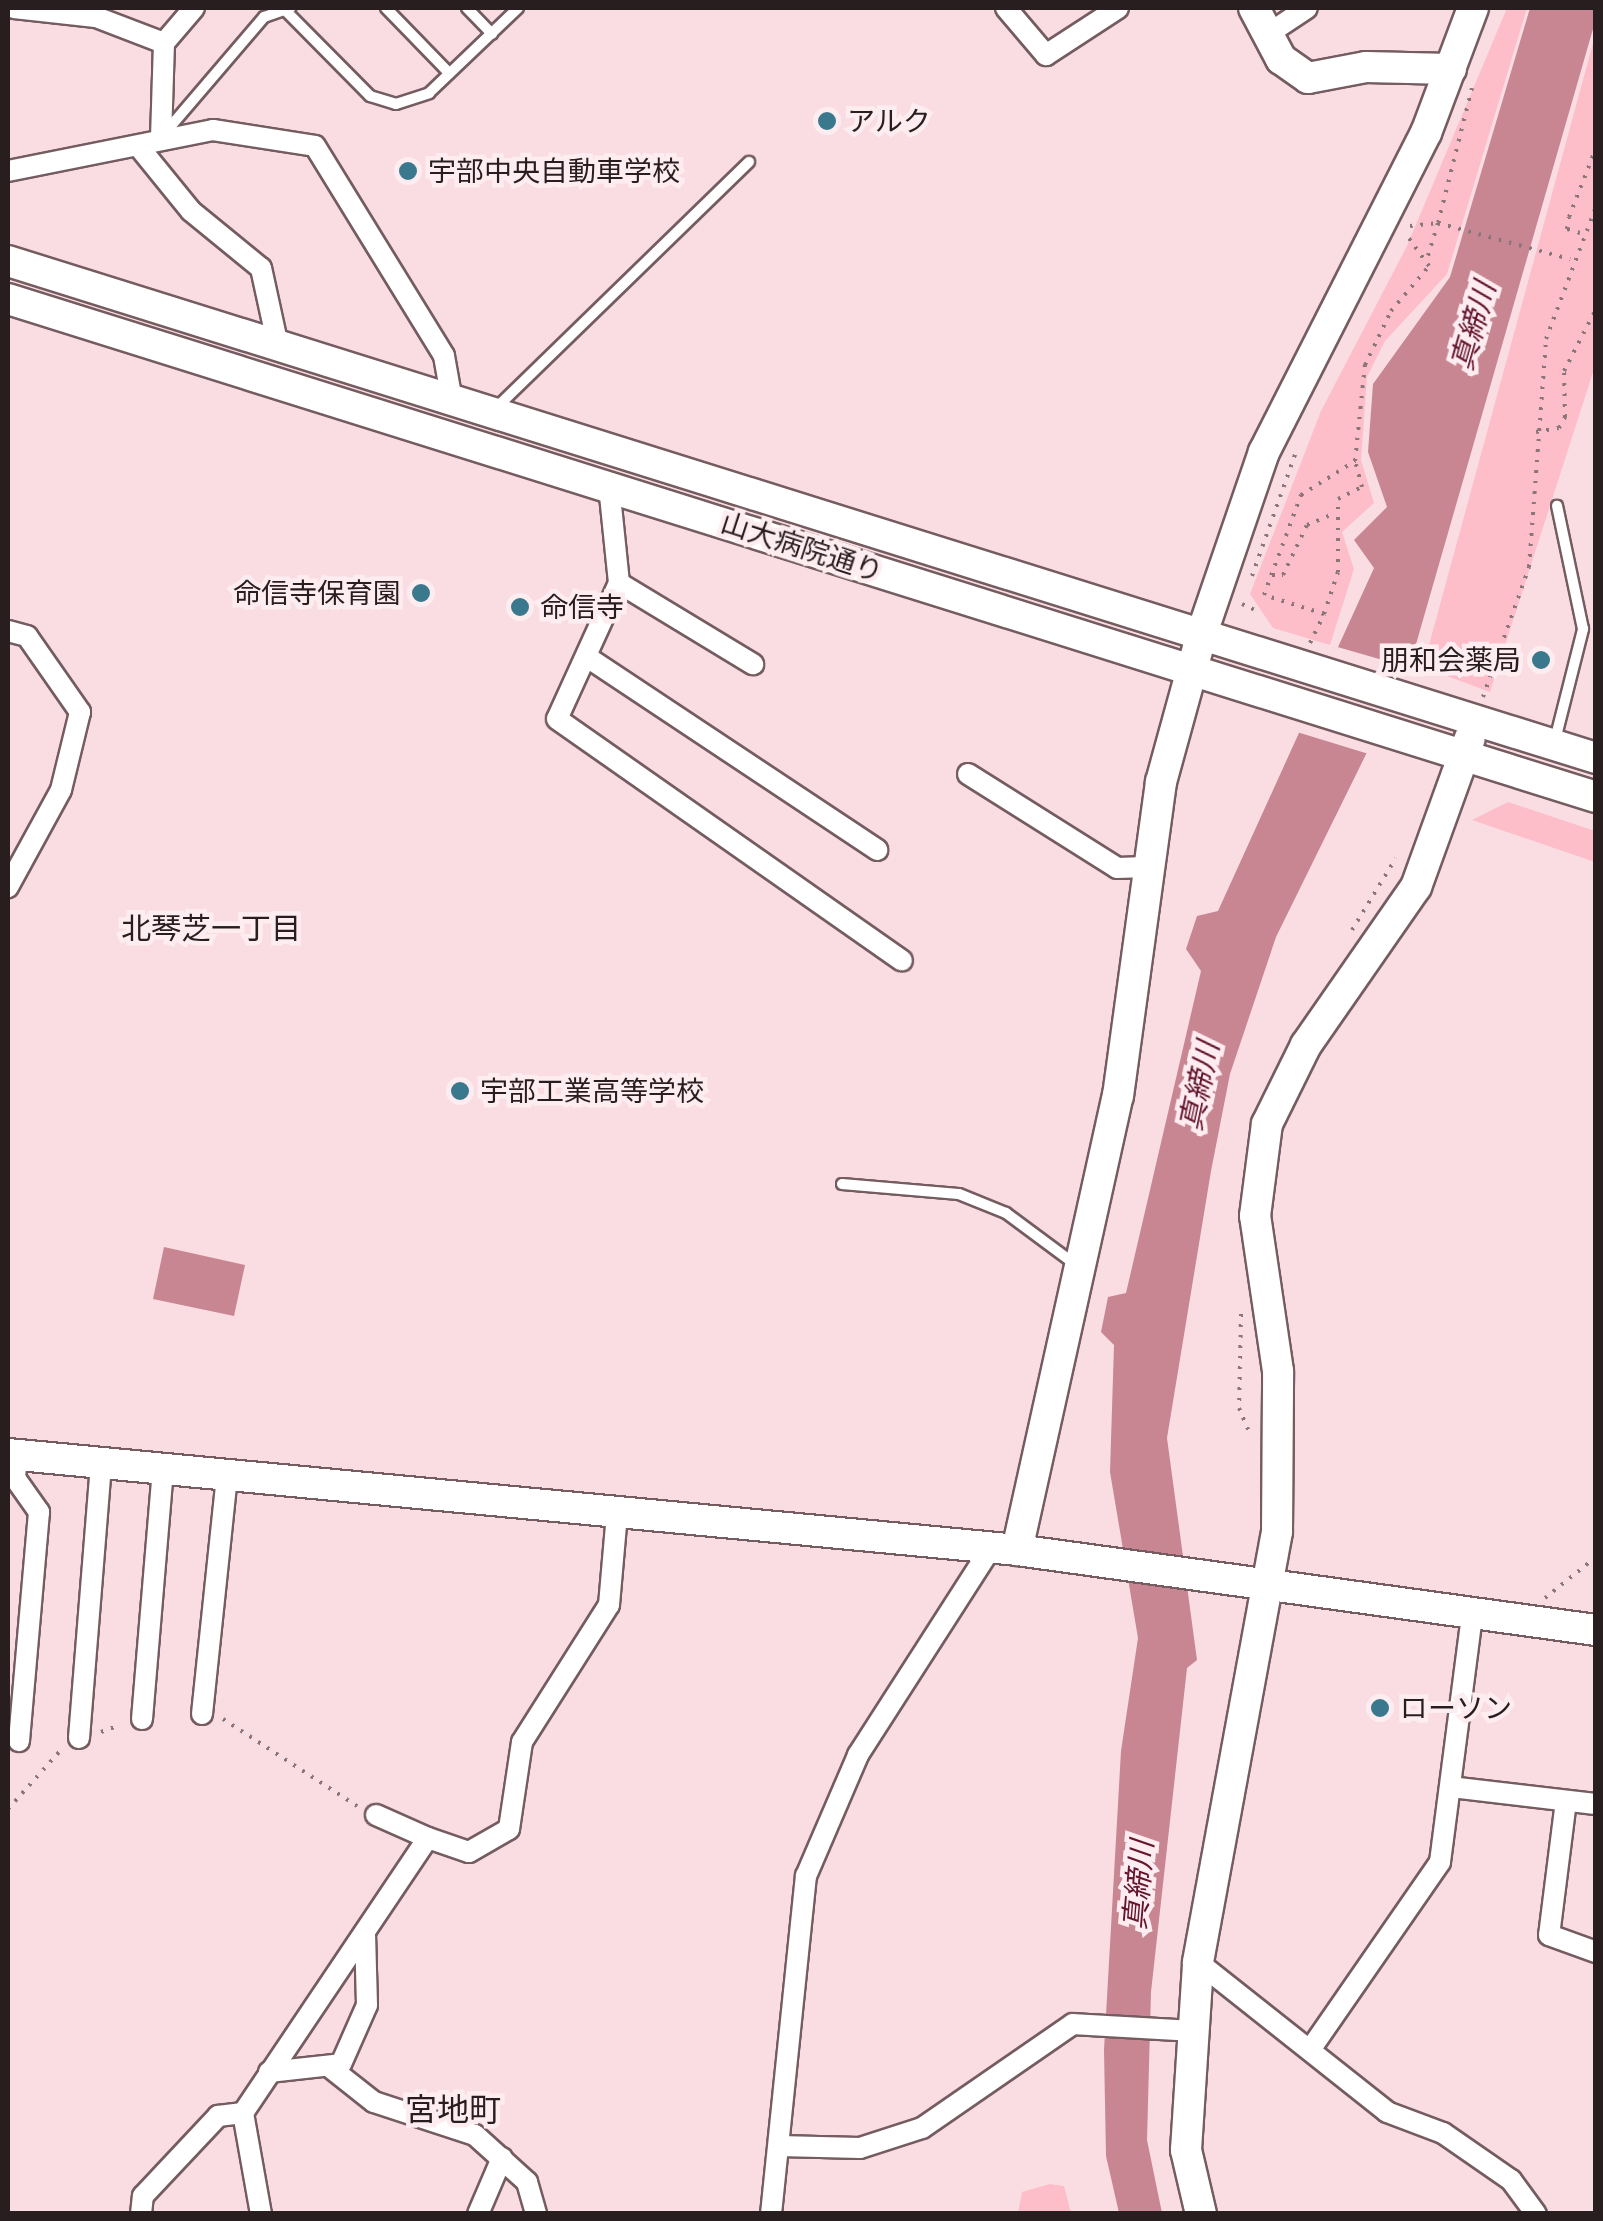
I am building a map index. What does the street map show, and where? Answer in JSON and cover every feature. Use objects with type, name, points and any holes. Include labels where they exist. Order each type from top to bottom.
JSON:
[{"type":"street","points":[[14,8],[98,12],[164,43]]},
{"type":"street","points":[[161,138],[164,43],[194,8]]},
{"type":"street","points":[[1006,8],[1046,55],[1118,8]]},
{"type":"street","points":[[1307,8],[1262,20],[1281,59],[1308,78],[1366,67],[1460,76]]},
{"type":"street","points":[[771,2214],[806,1876],[858,1756],[1004,1549],[1081,1268],[1118,1096],[1147,867],[1202,632],[1264,452],[1460,76],[1473,8]]},
{"type":"street","points":[[8,171],[139,147],[161,138],[255,132],[329,158],[444,356],[452,401]]},
{"type":"street","points":[[139,147],[191,211],[261,268],[278,346]]},
{"type":"street","name":"山大病院通り","points":[[8,260],[1202,632],[1312,657],[1420,705],[1479,710],[1553,744],[1596,758]]},
{"type":"street","name":"山大病院通り","points":[[8,300],[1596,798]]},
{"type":"street","points":[[609,486],[619,583],[590,659],[557,719],[902,961]]},
{"type":"street","points":[[619,583],[752,664]]},
{"type":"street","points":[[8,632],[27,636],[80,712],[61,790],[8,887]]},
{"type":"street","points":[[590,659],[878,850]]},
{"type":"street","points":[[1200,2214],[1186,2150],[1184,2031],[1198,1962],[1213,1844],[1272,1583],[1278,1370],[1255,1216],[1267,1124],[1306,1045],[1416,886],[1479,710]]},
{"type":"street","points":[[968,774],[1117,868],[1147,867]]},
{"type":"street","points":[[19,1741],[39,1512],[15,1478],[12,1454],[1004,1549],[1596,1630]]},
{"type":"street","points":[[79,1738],[101,1464]]},
{"type":"street","points":[[142,1718],[163,1470]]},
{"type":"street","points":[[202,1714],[227,1476]]},
{"type":"street","points":[[376,1815],[470,1852],[509,1829],[522,1742],[610,1605],[617,1514]]},
{"type":"street","points":[[1312,2048],[1440,1862],[1472,1616]]},
{"type":"street","points":[[1450,1787],[1596,1804]]},
{"type":"street","points":[[1566,1801],[1549,1934],[1596,1952]]},
{"type":"street","points":[[260,2214],[243,2113],[428,1838]]},
{"type":"street","points":[[332,2068],[367,2006],[365,1934]]},
{"type":"street","points":[[1198,1962],[1312,2048],[1387,2112],[1443,2132],[1511,2180],[1536,2214]]},
{"type":"street","points":[[779,2146],[860,2148],[898,2138],[1073,2024],[1184,2031]]},
{"type":"street","points":[[270,2072],[332,2068],[374,2102],[457,2126],[502,2158],[527,2182],[536,2214]]},
{"type":"street","points":[[141,2214],[143,2196],[218,2116],[243,2113]]},
{"type":"street","points":[[478,2214],[502,2158]]},
{"type":"lane","points":[[386,8],[448,72]]},
{"type":"lane","points":[[468,8],[492,34]]},
{"type":"lane","points":[[161,138],[250,31],[287,9],[384,102],[419,99],[518,8]]},
{"type":"lane","points":[[490,413],[750,162]]},
{"type":"lane","points":[[1553,744],[1583,629],[1557,506]]},
{"type":"lane","points":[[842,1184],[959,1194],[1006,1213],[1081,1268]]},
{"type":"path","points":[[1312,657],[1338,572],[1334,514],[1344,492],[1362,487],[1355,460],[1366,365],[1391,311],[1427,274],[1427,260],[1476,96],[1460,76]]},
{"type":"path","points":[[1580,234],[1567,229],[1569,217],[1596,148]]},
{"type":"path","points":[[1479,710],[1529,567],[1536,432],[1546,339],[1570,259],[1596,207]]},
{"type":"path","points":[[1397,252],[1420,218],[1570,259]]},
{"type":"path","points":[[1406,235],[1427,260]]},
{"type":"path","points":[[1536,432],[1559,428],[1564,417],[1564,371],[1596,309]]},
{"type":"path","points":[[1259,612],[1241,606],[1300,442]]},
{"type":"path","points":[[1324,614],[1264,595],[1302,495],[1355,460]]},
{"type":"path","points":[[1272,576],[1283,575],[1307,525],[1334,514]]},
{"type":"path","points":[[1538,1603],[1596,1557]]},
{"type":"path","points":[[202,1714],[252,1733],[376,1815]]},
{"type":"shaded area","points":[[1507,8],[1527,8],[1447,274],[1385,341],[1367,377],[1361,460],[1374,503],[1342,532],[1354,569],[1330,645],[1273,628],[1250,594],[1321,411],[1407,246]]},
{"type":"shaded area","points":[[1595,36],[1595,366],[1490,692],[1423,667]]},
{"type":"shaded area","points":[[1508,802],[1595,831],[1595,862],[1472,820]]},
{"type":"shaded area","points":[[1050,2184],[1064,2186],[1071,2213],[1018,2213],[1022,2192]]},
{"type":"water","name":"真締川","points":[[1530,8],[1595,8],[1595,22],[1410,665],[1276,937],[1230,1074],[1211,1171],[1167,1438],[1197,1660],[1187,1668],[1151,1992],[1147,2140],[1162,2213],[1119,2213],[1106,2156],[1104,2050],[1121,1751],[1138,1638],[1110,1472],[1114,1345],[1101,1332],[1108,1297],[1126,1293],[1201,971],[1186,949],[1197,916],[1218,911],[1374,568],[1354,540],[1387,507],[1368,452],[1373,384],[1450,277]]},
{"type":"water","points":[[164,1247],[245,1265],[234,1316],[153,1299]]},
{"type":"pier","points":[[1334,646],[1414,669],[1372,755],[1297,732]]},
{"type":"place","name":"アルク","points":[[827,121]]},
{"type":"place","name":"宇部中央自動車学校","points":[[408,171]]},
{"type":"place","name":"命信寺保育園","points":[[421,593]]},
{"type":"place","name":"命信寺","points":[[520,607]]},
{"type":"place","name":"朋和会薬局","points":[[1541,660]]},
{"type":"place","name":"宇部工業高等学校","points":[[460,1091]]},
{"type":"place","name":"ローソン","points":[[1380,1708]]},
{"type":"district","name":"北琴芝一丁目","points":[[211,928]]},
{"type":"district","name":"宮地町","points":[[453,2109]]}]
